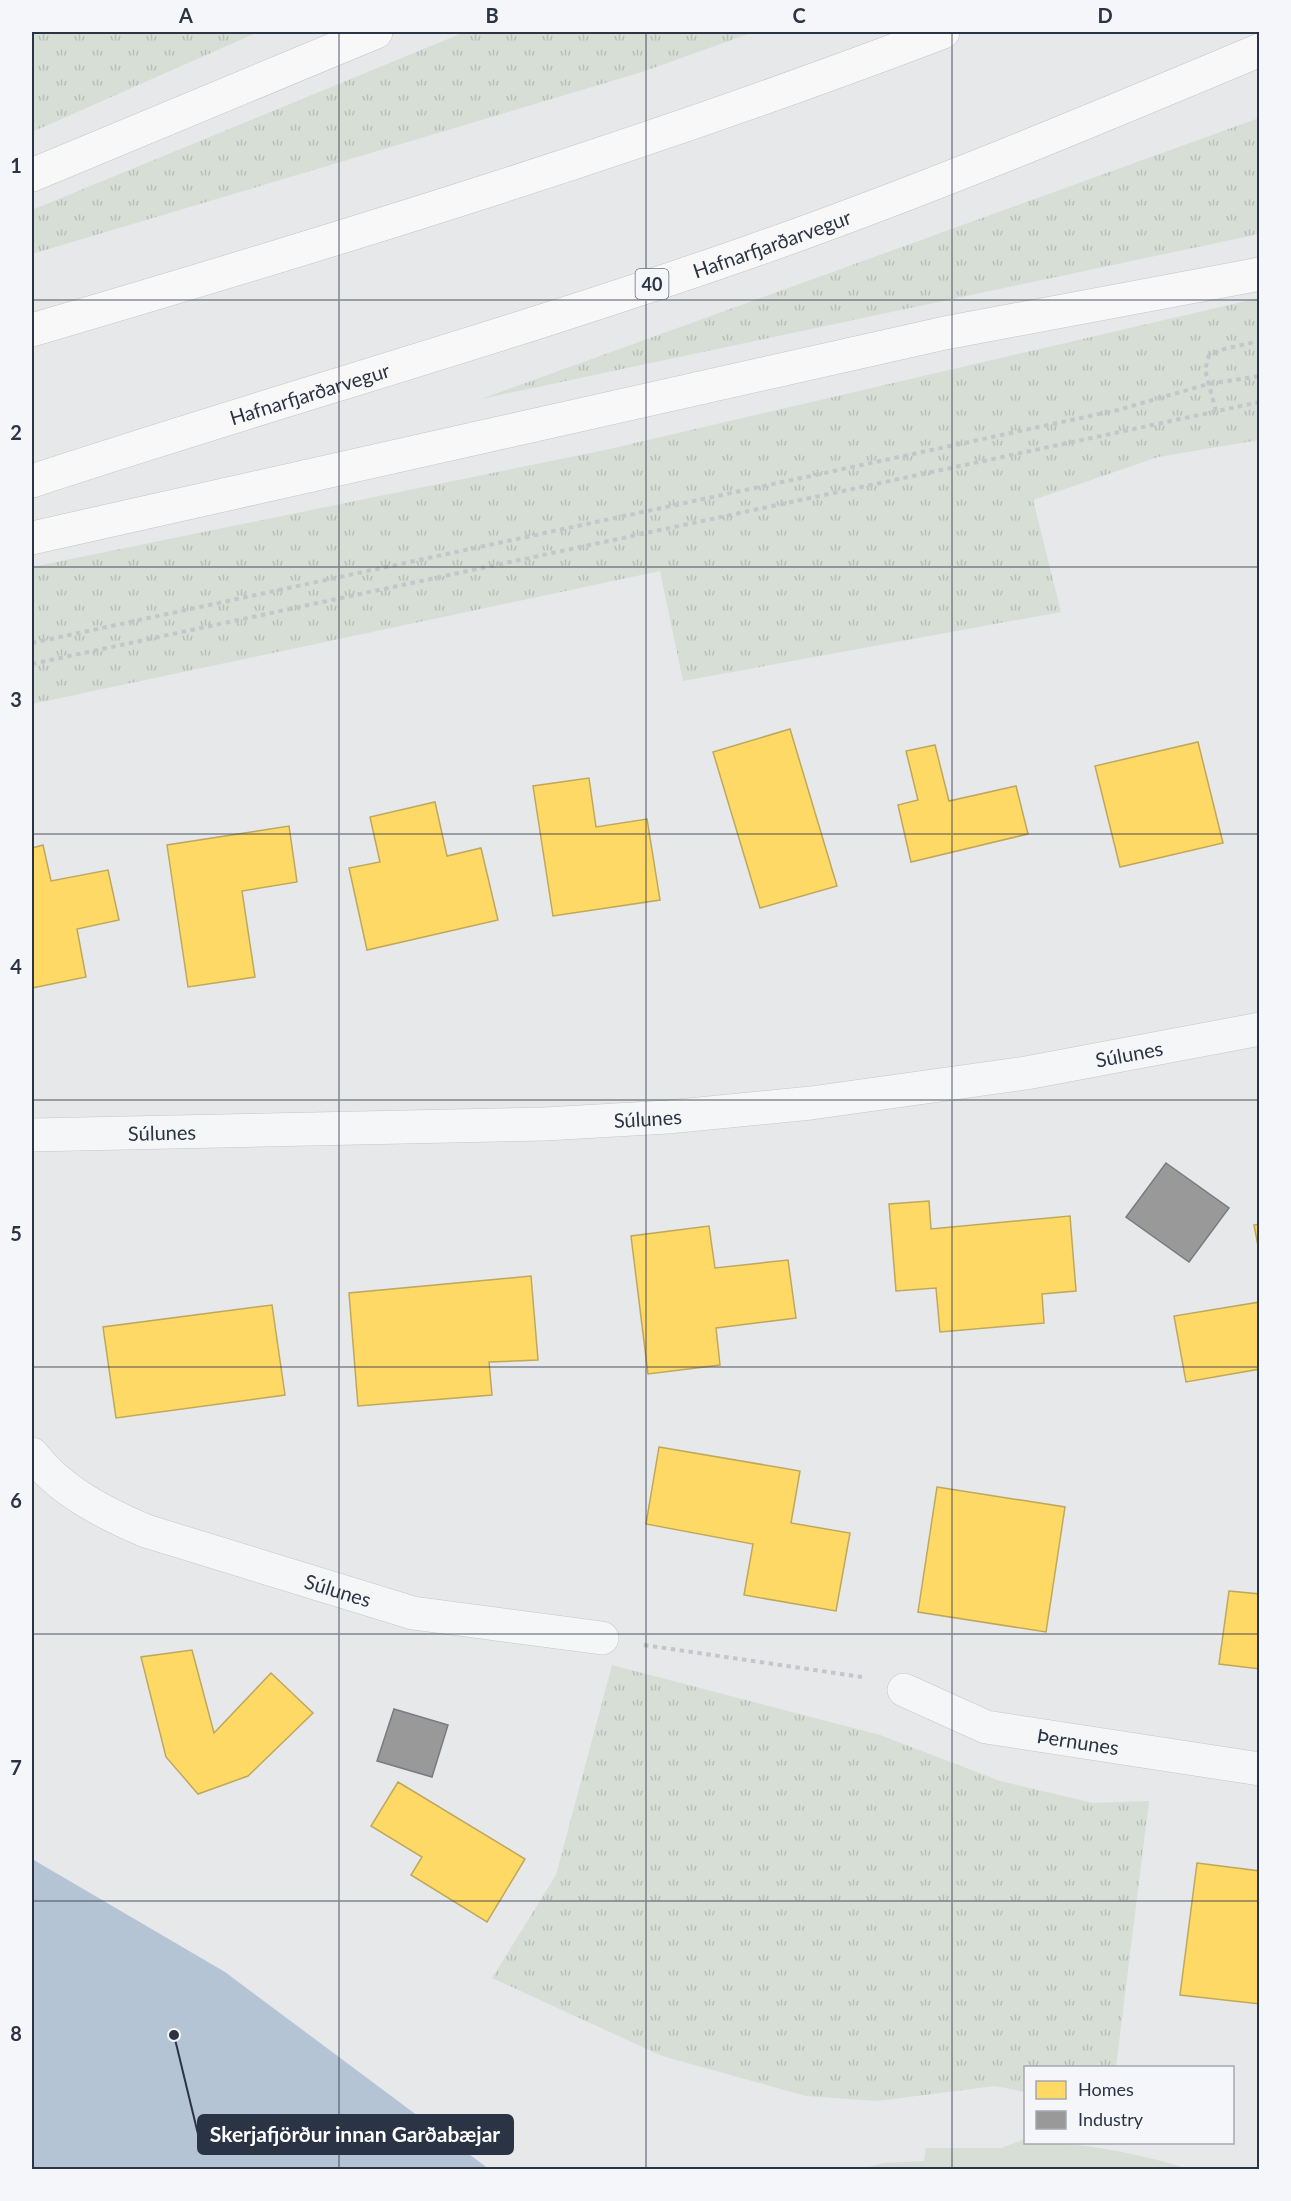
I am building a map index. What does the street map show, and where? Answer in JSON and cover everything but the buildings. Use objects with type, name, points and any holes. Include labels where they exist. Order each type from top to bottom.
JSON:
[{"type":"main road","points":[[32,175],[376,32]]},
{"type":"main road","points":[[32,330],[307,250],[725,111],[942,32]]},
{"type":"main road","name":"Hafnarfjarðarvegur","points":[[32,481],[186,430],[475,343],[756,249],[1069,131],[1260,50]]},
{"type":"main road","points":[[32,538],[934,336],[1260,274]]},
{"type":"street","name":"Súlunes","points":[[32,1135],[544,1124],[668,1116],[811,1103],[1026,1073],[1260,1029]]},
{"type":"street","name":"Súlunes","points":[[32,1454],[77,1496],[111,1516],[146,1532],[413,1614],[602,1638]]},
{"type":"street","name":"Þernunes","points":[[904,1690],[986,1727],[1260,1770]]},
{"type":"path","points":[[1216,411],[1205,370],[1209,355],[1224,349],[1260,341]]},
{"type":"path","points":[[32,644],[1095,416],[1208,384],[1260,376]]},
{"type":"path","points":[[32,664],[1260,402]]},
{"type":"path","points":[[602,1638],[882,1680],[904,1690]]},
{"type":"green space","points":[[32,32],[258,32],[32,132]]},
{"type":"green space","points":[[465,32],[754,32],[642,72],[32,254],[32,210]]},
{"type":"green space","points":[[1259,118],[1259,234],[481,399]]},
{"type":"green space","points":[[1259,298],[1259,440],[1158,457],[1033,500],[1061,612],[683,681],[660,571],[32,704],[32,567],[605,450]]},
{"type":"green space","points":[[612,1665],[880,1735],[1000,1781],[1093,1803],[1149,1801],[1116,2066],[1024,2066],[1024,2092],[995,2086],[877,2101],[806,2096],[662,2056],[492,1978],[556,1875]]},
{"type":"green space","points":[[1024,2139],[1024,2144],[1067,2144],[1149,2158],[1189,2169],[860,2169],[884,2163],[924,2161],[926,2148],[1001,2148]]},
{"type":"water","points":[[32,1859],[225,1972],[489,2169],[32,2169]]},
{"type":"place","name":"Skerjafjörður innan Garðabæjar","points":[[174,2035]]}]
